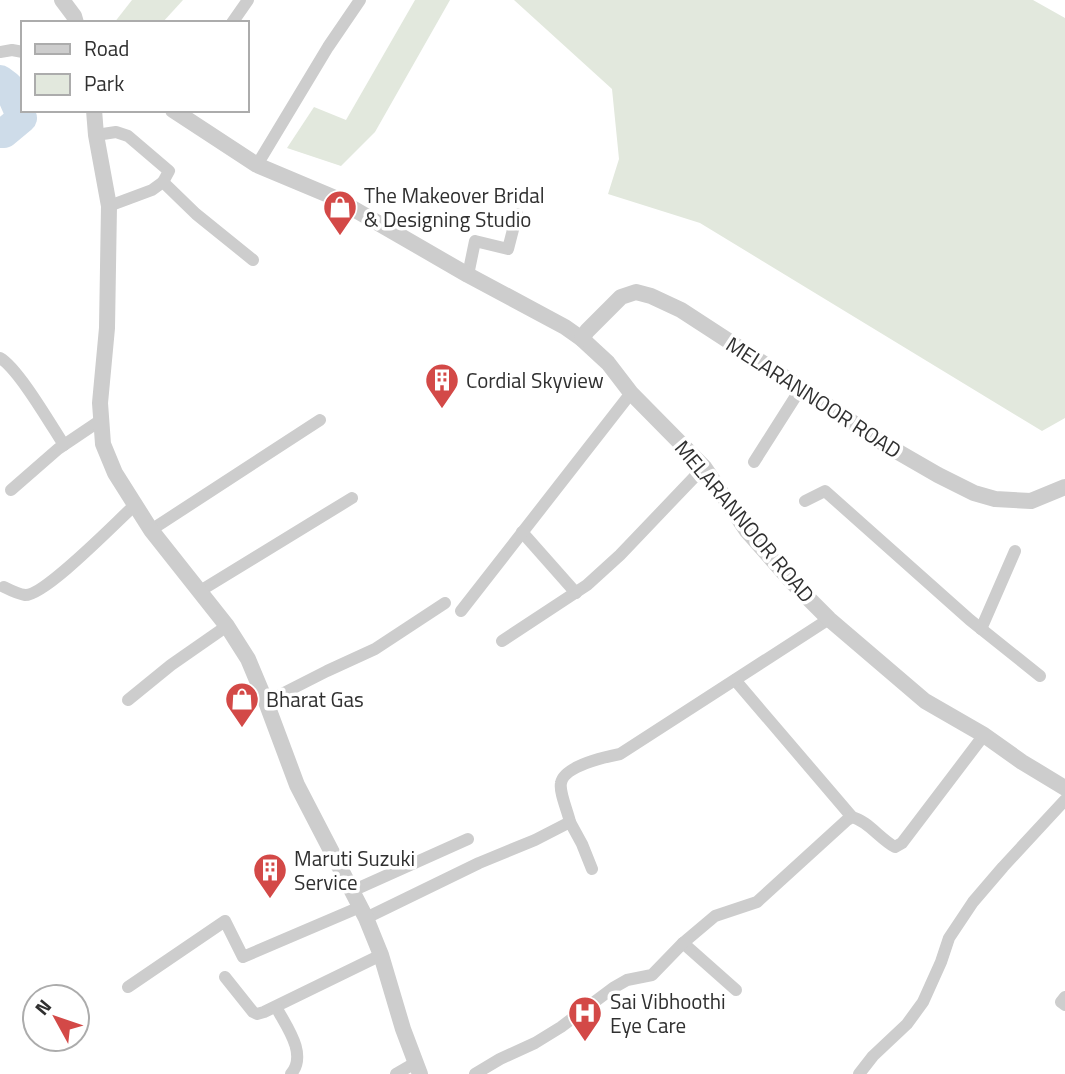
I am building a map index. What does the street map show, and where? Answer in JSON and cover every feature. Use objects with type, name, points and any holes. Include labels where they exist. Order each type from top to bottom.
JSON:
[{"type":"street","points":[[62,0],[75,21]]},
{"type":"street","points":[[233,21],[248,0]]},
{"type":"street","points":[[257,165],[328,47],[360,0]]},
{"type":"street","points":[[0,52],[21,52]]},
{"type":"street","points":[[94,112],[109,206],[107,328],[100,403],[103,444],[115,473],[151,530],[227,626],[248,659],[297,785],[363,913],[381,955],[417,1069],[396,1074]]},
{"type":"street","name":"MELARANNOOR ROAD","points":[[176,112],[257,165],[333,197],[565,327],[608,363],[631,393],[704,467],[747,531],[829,620],[925,701],[984,734],[1022,762],[1062,780]]},
{"type":"street","points":[[96,135],[116,132],[128,136],[169,171],[163,181],[152,190],[109,206]]},
{"type":"street","points":[[163,181],[196,214],[253,260]]},
{"type":"street","points":[[468,275],[475,241],[508,249],[517,214]]},
{"type":"street","name":"MELARANNOOR ROAD","points":[[582,340],[587,331],[621,297],[636,292],[651,296],[681,310],[886,445],[974,493],[995,499],[1031,500],[1065,487]]},
{"type":"street","points":[[0,358],[27,389],[64,445]]},
{"type":"street","points":[[754,462],[801,388]]},
{"type":"street","points":[[461,611],[631,393]]},
{"type":"street","points":[[11,490],[64,445],[101,420]]},
{"type":"street","points":[[151,530],[320,420]]},
{"type":"street","points":[[502,641],[587,586],[704,467]]},
{"type":"street","points":[[805,501],[825,491],[981,629],[1040,676]]},
{"type":"street","points":[[200,591],[352,498]]},
{"type":"street","points":[[4,587],[25,595],[35,592],[65,570],[135,505]]},
{"type":"street","points":[[522,532],[576,593]]},
{"type":"street","points":[[981,629],[1015,551]]},
{"type":"street","points":[[266,702],[327,670],[375,649],[445,603]]},
{"type":"street","points":[[592,869],[570,822],[560,785],[564,774],[596,760],[620,754],[829,620]]},
{"type":"street","points":[[128,700],[179,659],[227,626]]},
{"type":"street","points":[[735,680],[852,817],[860,819],[895,847],[902,843],[984,734]]},
{"type":"street","points":[[859,1074],[873,1056],[907,1024],[923,1002],[949,938],[973,902],[1065,800]]},
{"type":"street","points":[[475,1074],[561,1027],[627,980],[652,975],[683,943],[715,916],[757,902],[852,817]]},
{"type":"street","points":[[128,987],[225,921],[243,957],[363,913],[535,840],[570,822]]},
{"type":"street","points":[[352,891],[468,839]]},
{"type":"street","points":[[683,943],[736,990]]},
{"type":"street","points":[[226,977],[257,1014],[381,955]]},
{"type":"street","points":[[1065,997],[1061,1002],[1065,1005]]},
{"type":"street","points":[[276,1006],[297,1049],[298,1061],[291,1074]]},
{"type":"green space","points":[[132,0],[183,0],[164,21],[116,21]]},
{"type":"green space","points":[[415,0],[450,0],[375,132],[341,166],[287,148],[314,107],[346,120]]},
{"type":"green space","points":[[514,0],[1033,0],[1065,18],[1065,418],[1042,431],[700,223],[608,194],[619,159],[612,89]]},
{"type":"waterway","points":[[0,80],[8,86],[22,118],[4,133],[0,133]]},
{"type":"place","name":"The Makeover Bridal & Designing Studio","points":[[340,237]]},
{"type":"place","name":"Cordial Skyview","points":[[442,410]]},
{"type":"place","name":"Bharat Gas","points":[[242,729]]},
{"type":"place","name":"Maruti Suzuki Service","points":[[270,900]]},
{"type":"place","name":"Sai Vibhoothi Eye Care","points":[[585,1043]]}]
